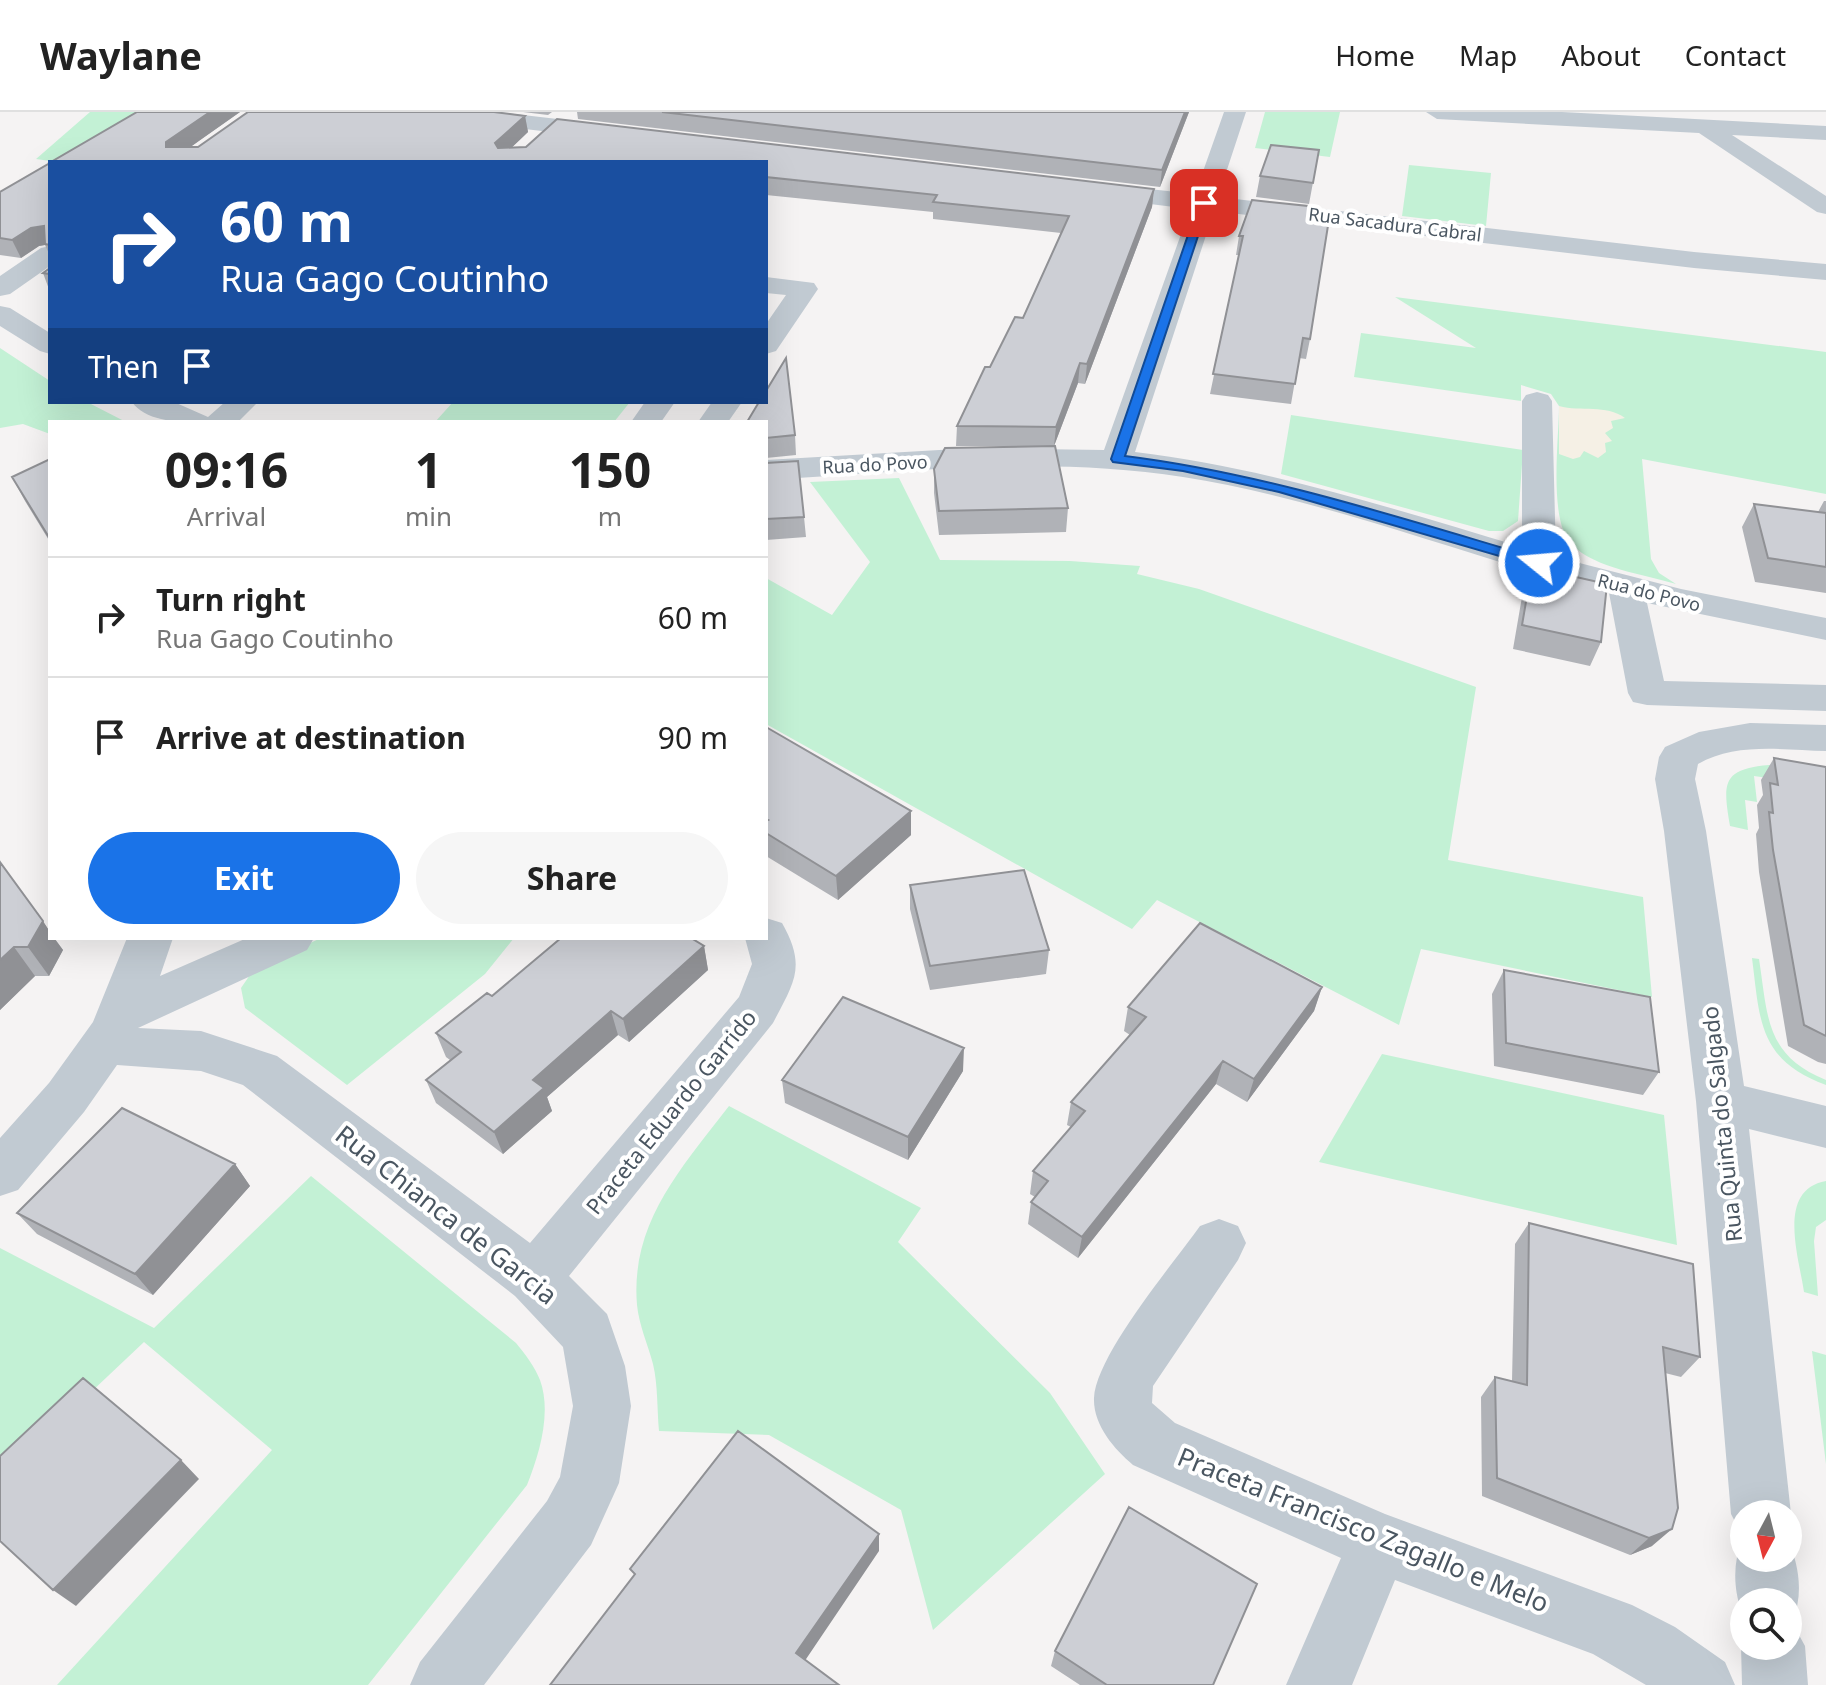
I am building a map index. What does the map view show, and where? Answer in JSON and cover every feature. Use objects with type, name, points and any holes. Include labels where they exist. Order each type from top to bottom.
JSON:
[{"type":"street","points":[[440,112],[561,119],[633,135]]},
{"type":"street","points":[[1117,459],[1235,112]]},
{"type":"street","points":[[1437,112],[1826,133]]},
{"type":"street","points":[[1683,112],[1826,207]]},
{"type":"street","points":[[533,144],[561,119]]},
{"type":"street","name":"Rua Sacadura Cabral","points":[[1077,188],[1826,272]]},
{"type":"street","points":[[0,288],[48,255]]},
{"type":"street","points":[[768,285],[804,289],[768,342]]},
{"type":"street","points":[[0,314],[48,344]]},
{"type":"street","points":[[1537,401],[1539,563]]},
{"type":"street","points":[[152,404],[191,420]]},
{"type":"street","points":[[222,420],[241,404]]},
{"type":"street","name":"Rua do Povo","points":[[768,470],[1039,457],[1117,459],[1183,467],[1282,488],[1626,588],[1718,611],[1826,629]]},
{"type":"street","points":[[1626,588],[1647,693],[1826,698]]},
{"type":"street","name":"Rua Quinta do Salgado","points":[[1760,1500],[1721,1101],[1685,831],[1675,779],[1679,757],[1697,745],[1744,736],[1826,738]]},
{"type":"street","name":"Praceta Eduardo Garrido","points":[[534,1278],[756,1010],[774,975],[776,950],[768,938]]},
{"type":"street","points":[[0,1174],[54,1113],[112,1029],[149,940]]},
{"type":"street","points":[[112,1029],[287,940]]},
{"type":"street","name":"Rua Chianca de Garcia","points":[[112,1029],[201,1051],[260,1070],[534,1278],[587,1333],[597,1366],[602,1406],[589,1483],[569,1523],[443,1685]]},
{"type":"street","points":[[1721,1101],[1826,1127]]},
{"type":"street","name":"Praceta Francisco Zagallo e Melo","points":[[1219,1243],[1128,1374],[1122,1394],[1123,1412],[1135,1430],[1154,1444],[1379,1543],[1609,1628],[1652,1650],[1702,1685]]},
{"type":"street","points":[[1319,1685],[1379,1543]]},
{"type":"street","points":[[1774,1660],[1775,1685]]},
{"type":"green space","points":[[90,112],[163,112],[61,160],[36,159]]},
{"type":"green space","points":[[1265,112],[1340,112],[1330,157],[1255,148]]},
{"type":"green space","points":[[1409,165],[1491,173],[1486,226],[1402,216]]},
{"type":"green space","points":[[1395,297],[1826,352],[1826,494],[1642,459],[1651,559],[1659,573],[1676,584],[1594,560],[1572,545],[1560,518],[1556,479],[1559,406],[1551,394],[1521,385],[1521,401],[1354,377],[1361,333],[1476,348]]},
{"type":"green space","points":[[0,348],[48,380],[48,404],[91,404],[122,420],[48,420],[48,433],[23,424],[0,428]]},
{"type":"green space","points":[[451,404],[628,404],[616,420],[437,420]]},
{"type":"green space","points":[[1291,415],[1523,450],[1518,521],[1503,531],[1489,531],[1281,474]]},
{"type":"green space","points":[[899,478],[940,560],[1070,561],[1140,566],[1137,574],[1199,589],[1476,687],[1448,860],[1643,897],[1652,997],[1421,949],[1399,1025],[1157,900],[1132,929],[768,725],[768,579],[832,615],[870,562],[810,482]]},
{"type":"green space","points":[[1769,765],[1786,766],[1788,781],[1754,776],[1757,802],[1745,800],[1748,830],[1730,826],[1726,799],[1729,781],[1742,770]]},
{"type":"green space","points":[[317,940],[512,940],[485,974],[347,1085],[245,1008],[241,988],[254,969]]},
{"type":"green space","points":[[1752,958],[1759,959],[1768,1016],[1780,1046],[1791,1059],[1826,1080],[1826,1085],[1787,1063],[1766,1035],[1757,1000]]},
{"type":"green space","points":[[1382,1054],[1664,1115],[1677,1245],[1319,1162]]},
{"type":"green space","points":[[729,1106],[921,1208],[898,1242],[1050,1393],[1105,1474],[933,1630],[901,1510],[769,1435],[659,1431],[655,1372],[637,1305],[637,1275],[642,1248],[651,1222],[677,1174]]},
{"type":"green space","points":[[311,1176],[516,1343],[530,1361],[540,1380],[545,1406],[540,1447],[527,1485],[368,1685],[57,1685],[272,1450],[144,1342],[0,1478],[0,1248],[154,1328]]},
{"type":"green space","points":[[1826,1181],[1826,1220],[1816,1227],[1814,1241],[1818,1296],[1804,1292],[1794,1227],[1801,1197],[1810,1187]]},
{"type":"green space","points":[[1812,1351],[1826,1355],[1826,1464]]},
{"type":"sand","points":[[1559,406],[1610,411],[1625,418],[1611,421],[1613,428],[1605,433],[1612,441],[1605,443],[1606,452],[1598,458],[1584,451],[1580,457],[1573,459],[1559,454]]},
{"type":"building","points":[[137,112],[210,112],[166,142],[166,147],[198,147],[248,112],[494,112],[525,116],[495,143],[498,148],[526,147],[557,119],[1154,189],[1087,364],[1080,363],[1056,427],[957,426],[985,367],[990,367],[1015,317],[1023,318],[1069,216],[933,202],[937,195],[768,177],[768,160],[54,160]]},
{"type":"building","points":[[662,112],[1185,112],[1162,170]]},
{"type":"building","points":[[1271,145],[1319,150],[1313,183],[1260,176]]},
{"type":"building","points":[[48,164],[48,245],[45,244],[44,226],[31,228],[12,240],[0,238],[0,192]]},
{"type":"building","points":[[1252,200],[1308,206],[1308,210],[1330,213],[1310,339],[1303,338],[1295,384],[1213,374],[1243,236],[1239,236]]},
{"type":"building","points":[[786,358],[795,435],[768,438],[768,420],[748,420],[758,404],[768,404],[768,388]]},
{"type":"building","points":[[1055,446],[1068,508],[939,511],[934,469],[945,448]]},
{"type":"building","points":[[48,460],[48,536],[12,477]]},
{"type":"building","points":[[798,461],[804,517],[768,519],[768,463]]},
{"type":"building","points":[[1754,504],[1826,513],[1826,567],[1768,558]]},
{"type":"building","points":[[1532,567],[1607,584],[1601,642],[1522,625]]},
{"type":"building","points":[[768,728],[911,811],[836,876],[768,834]]},
{"type":"building","points":[[1774,758],[1826,767],[1826,1036],[1804,1025],[1773,850],[1769,812],[1773,813],[1770,783],[1778,785]]},
{"type":"building","points":[[0,862],[43,921],[28,947],[14,947],[0,960]]},
{"type":"building","points":[[1024,870],[1049,950],[930,966],[910,885]]},
{"type":"building","points":[[1200,923],[1322,987],[1254,1079],[1223,1061],[1082,1237],[1031,1202],[1048,1181],[1033,1171],[1085,1111],[1071,1102],[1146,1017],[1128,1007]]},
{"type":"building","points":[[559,940],[694,940],[704,946],[623,1019],[611,1011],[533,1080],[544,1088],[494,1132],[426,1080],[461,1052],[436,1033],[487,993],[492,996]]},
{"type":"building","points":[[1504,970],[1650,997],[1659,1072],[1506,1043]]},
{"type":"building","points":[[843,997],[964,1048],[908,1137],[782,1080]]},
{"type":"building","points":[[122,1108],[235,1164],[135,1274],[17,1213]]},
{"type":"building","points":[[1529,1223],[1693,1264],[1700,1357],[1663,1347],[1678,1508],[1672,1529],[1649,1538],[1497,1478],[1495,1377],[1527,1385]]},
{"type":"building","points":[[83,1378],[181,1460],[53,1590],[0,1541],[0,1456]]},
{"type":"building","points":[[738,1431],[879,1534],[796,1653],[839,1685],[550,1685],[635,1574],[630,1569]]},
{"type":"building","points":[[1129,1507],[1257,1584],[1213,1685],[1107,1685],[1055,1651]]},
{"type":"route","points":[[1204,203],[1117,459],[1183,467],[1282,488],[1539,563]]}]
